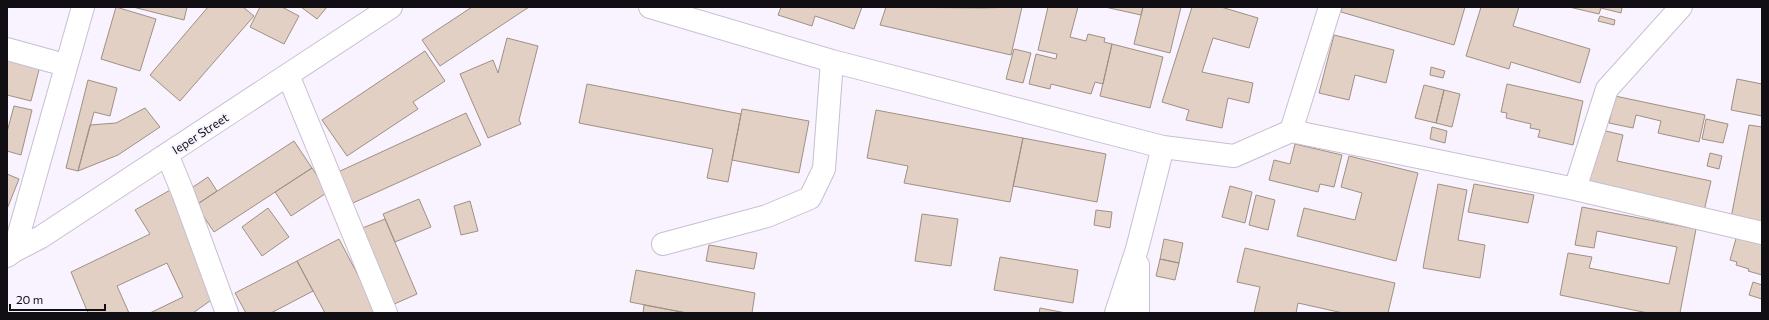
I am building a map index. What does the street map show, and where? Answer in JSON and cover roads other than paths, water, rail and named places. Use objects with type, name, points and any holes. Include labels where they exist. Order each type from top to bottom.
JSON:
[{"type":"street","points":[[10,253],[83,7]]},
{"type":"street","name":"Ieper Street","points":[[10,253],[41,237],[391,7]]},
{"type":"street","points":[[650,7],[832,61],[1163,147],[1234,156],[1291,131],[1575,189],[1762,233]]},
{"type":"street","points":[[1291,131],[1330,7]]},
{"type":"street","points":[[1575,189],[1607,89],[1681,7]]},
{"type":"street","points":[[7,49],[65,65]]},
{"type":"street","points":[[663,244],[767,216],[810,198],[824,169],[832,61]]},
{"type":"street","points":[[288,75],[386,313]]},
{"type":"street","points":[[1116,313],[1137,249],[1163,147]]},
{"type":"street","points":[[167,154],[183,193],[227,313]]},
{"type":"street","points":[[1137,249],[1138,313]]}]
